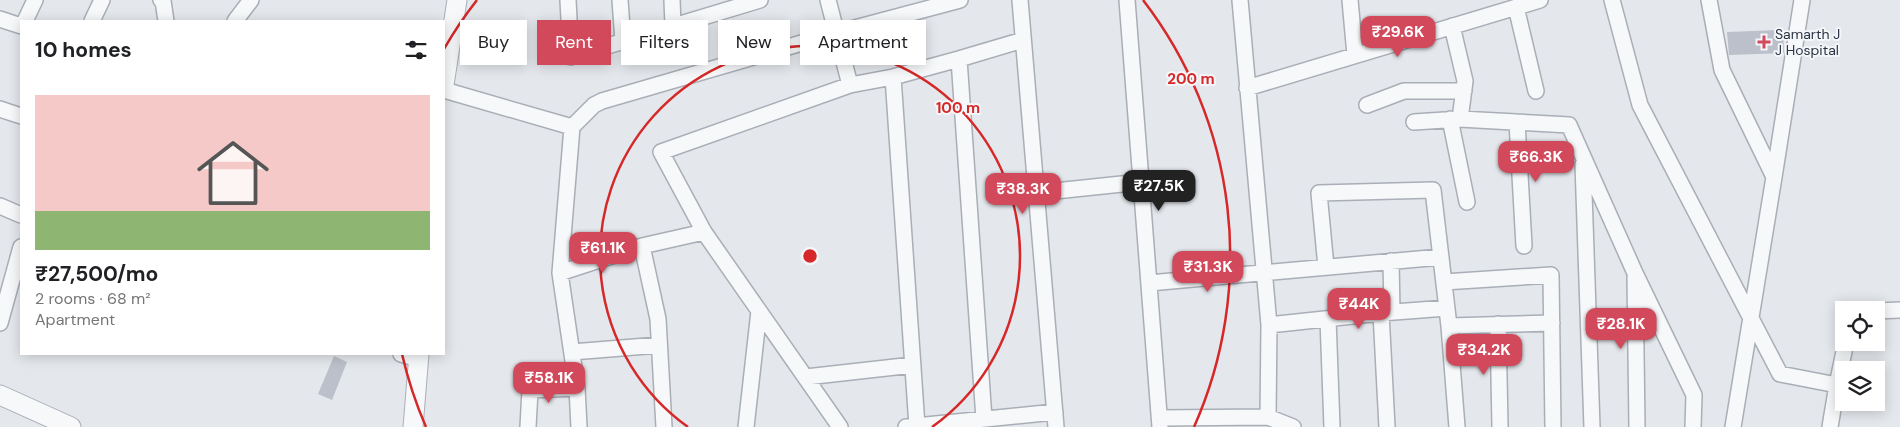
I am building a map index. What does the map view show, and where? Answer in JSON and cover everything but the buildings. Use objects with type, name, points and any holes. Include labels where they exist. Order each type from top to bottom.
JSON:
[{"type":"street","points":[[26,20],[36,0]]},
{"type":"street","points":[[92,20],[102,0]]},
{"type":"street","points":[[161,0],[163,1],[166,20]]},
{"type":"street","points":[[236,20],[251,0]]},
{"type":"street","points":[[445,78],[457,0]]},
{"type":"street","points":[[568,0],[571,57],[621,43]]},
{"type":"street","points":[[620,0],[621,20]]},
{"type":"street","points":[[672,0],[674,20]]},
{"type":"street","points":[[688,20],[719,6],[760,0]]},
{"type":"street","points":[[828,0],[833,20]]},
{"type":"street","points":[[885,20],[960,0]]},
{"type":"street","points":[[893,77],[913,365],[911,426],[984,419],[1056,419],[1020,0]]},
{"type":"street","points":[[1127,0],[1160,423],[1268,417],[1293,427]]},
{"type":"street","points":[[1240,0],[1269,325],[1268,417]]},
{"type":"street","points":[[1350,0],[1355,55]]},
{"type":"street","points":[[1247,88],[1540,0]]},
{"type":"street","points":[[1612,0],[1640,105],[1780,374],[1835,384]]},
{"type":"street","points":[[1709,0],[1722,70],[1774,177]]},
{"type":"street","points":[[1733,427],[1802,0]]},
{"type":"street","points":[[1516,7],[1536,91]]},
{"type":"street","points":[[0,19],[20,26]]},
{"type":"street","points":[[1452,26],[1466,81],[1455,119],[1467,202]]},
{"type":"street","points":[[840,427],[704,232],[661,152],[850,85],[893,77],[1023,40]]},
{"type":"street","points":[[579,427],[577,388],[560,273],[572,126],[598,102],[800,43]]},
{"type":"street","points":[[959,59],[984,419]]},
{"type":"street","points":[[845,65],[850,85]]},
{"type":"street","points":[[445,90],[572,126]]},
{"type":"street","points":[[1367,105],[1404,91],[1464,91]]},
{"type":"street","points":[[0,109],[20,116]]},
{"type":"street","points":[[1414,122],[1455,119],[1569,125],[1635,273],[1694,395],[1693,427]]},
{"type":"street","points":[[1517,122],[1524,246]]},
{"type":"street","points":[[1583,155],[1592,427]]},
{"type":"street","points":[[1036,192],[1141,182]]},
{"type":"street","points":[[1326,267],[1319,194],[1433,190],[1449,326],[1457,427]]},
{"type":"street","points":[[0,206],[20,214]]},
{"type":"street","points":[[560,273],[642,246],[704,232]]},
{"type":"street","points":[[642,246],[658,319],[664,427]]},
{"type":"street","points":[[0,323],[20,251]]},
{"type":"street","points":[[1149,283],[1441,257]]},
{"type":"street","points":[[1387,427],[1387,312],[1391,261]]},
{"type":"street","points":[[1635,273],[1637,427]]},
{"type":"street","points":[[1444,282],[1551,275],[1553,427]]},
{"type":"street","points":[[1269,325],[1387,312],[1447,308]]},
{"type":"street","points":[[1885,311],[1900,310]]},
{"type":"street","points":[[746,427],[759,311]]},
{"type":"street","points":[[1328,319],[1332,427]]},
{"type":"street","points":[[1449,326],[1552,323]]},
{"type":"street","points":[[1498,324],[1500,427]]},
{"type":"street","points":[[572,352],[659,345]]},
{"type":"street","points":[[413,355],[413,427]]},
{"type":"street","points":[[806,378],[913,365]]},
{"type":"street","points":[[528,427],[530,390],[577,388]]},
{"type":"street","points":[[0,395],[71,427]]},
{"type":"street","points":[[1830,427],[1835,401]]},
{"type":"place","name":"Samarth J J Hospital","points":[[1764,42]]}]
